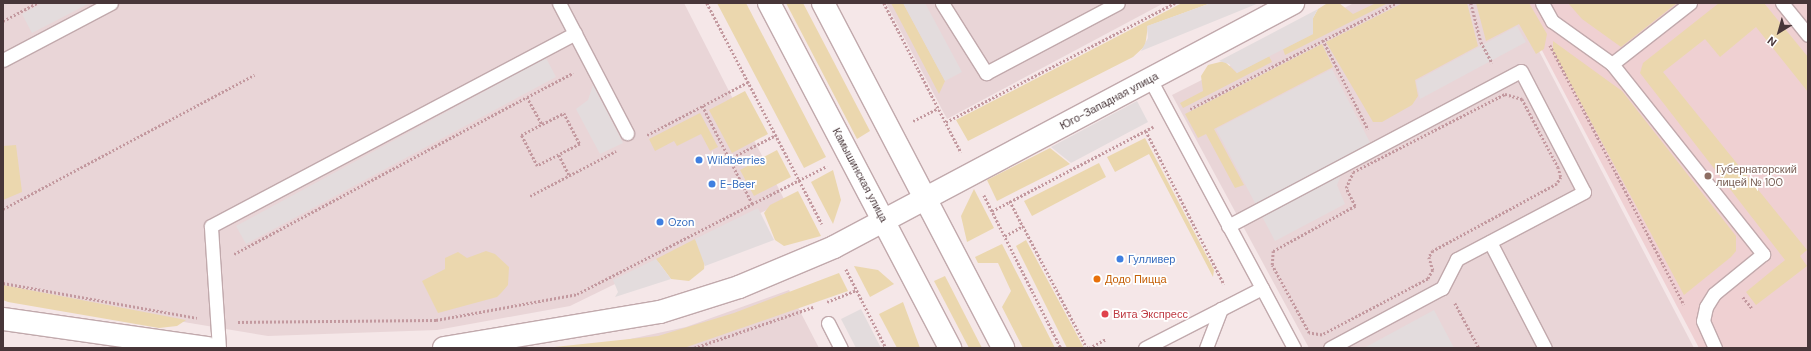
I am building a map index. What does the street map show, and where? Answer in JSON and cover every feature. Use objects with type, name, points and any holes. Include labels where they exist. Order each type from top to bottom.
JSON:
[{"type":"street","name":"Камышинская улица","points":[[769,3],[950,348]]},
{"type":"street","points":[[823,3],[1003,348]]},
{"type":"street","name":"Юго-Западная улица","points":[[444,348],[660,312],[739,287],[834,246],[1293,3]]},
{"type":"street","points":[[3,318],[208,348]]},
{"type":"lane","points":[[3,60],[111,3]]},
{"type":"lane","points":[[559,3],[626,133]]},
{"type":"lane","points":[[942,3],[986,73],[1118,3]]},
{"type":"lane","points":[[1542,3],[1552,21],[1612,64],[1763,254],[1714,294],[1706,307],[1703,322],[1715,348]]},
{"type":"lane","points":[[1612,64],[1690,3]]},
{"type":"lane","points":[[1782,3],[1808,35]]},
{"type":"lane","points":[[219,348],[211,226],[575,33]]},
{"type":"lane","points":[[1228,226],[1380,152],[1521,71],[1584,192],[1457,259],[1442,288],[1330,348]]},
{"type":"lane","points":[[1150,79],[1294,348]]},
{"type":"lane","points":[[1490,242],[1545,348]]},
{"type":"lane","points":[[1145,348],[1262,288]]},
{"type":"lane","points":[[1206,348],[1221,309]]},
{"type":"lane","points":[[828,323],[841,348]]},
{"type":"path","points":[[3,21],[37,3]]},
{"type":"path","points":[[707,3],[886,348]]},
{"type":"path","points":[[884,3],[973,173],[1061,348]]},
{"type":"path","points":[[946,122],[1175,3]]},
{"type":"path","points":[[992,211],[1396,3]]},
{"type":"path","points":[[1471,3],[1481,42],[1501,82]]},
{"type":"path","points":[[1552,21],[1550,50],[1685,307]]},
{"type":"path","points":[[1323,40],[1380,152]]},
{"type":"path","points":[[213,266],[590,63]]},
{"type":"path","points":[[3,209],[254,74]]},
{"type":"path","points":[[1512,93],[1522,99],[1561,177],[1552,188],[1433,251],[1429,257],[1433,270],[1428,279],[1316,336],[1304,327],[1272,265],[1273,251],[1355,206],[1346,188],[1347,179],[1380,152],[1512,93]]},
{"type":"path","points":[[527,97],[542,124]]},
{"type":"path","points":[[3,283],[217,320],[256,323],[436,320],[564,298],[752,204],[702,106]]},
{"type":"path","points":[[564,113],[580,144],[537,166],[521,135],[542,124],[564,113]]},
{"type":"path","points":[[1146,131],[1234,302]]},
{"type":"path","points":[[729,159],[776,135]]},
{"type":"path","points":[[559,155],[569,175]]},
{"type":"path","points":[[1010,201],[1088,348],[1106,339]]},
{"type":"path","points":[[1005,236],[1023,226]]},
{"type":"path","points":[[1445,283],[1479,348]]},
{"type":"path","points":[[694,348],[782,320],[856,290]]},
{"type":"shaded area","points":[[3,3],[684,3],[785,201],[570,306],[437,330],[268,336],[3,292]]},
{"type":"shaded area","points":[[42,3],[90,3],[32,33],[22,14]]},
{"type":"shaded area","points":[[717,3],[746,3],[826,157],[804,168]]},
{"type":"shaded area","points":[[786,3],[803,3],[870,131],[857,139]]},
{"type":"shaded area","points":[[886,3],[1164,3],[947,119]]},
{"type":"shaded area","points":[[891,3],[903,3],[945,81],[939,94]]},
{"type":"shaded area","points":[[903,3],[925,3],[962,72],[945,81]]},
{"type":"shaded area","points":[[1182,3],[1211,3],[1148,26],[1145,46],[1133,57],[968,141],[956,120]]},
{"type":"shaded area","points":[[1211,3],[1259,3],[1141,51],[1148,38],[1147,26]]},
{"type":"shaded area","points":[[1339,3],[1353,14],[1376,3],[1388,3],[1285,55],[1283,49],[1313,34],[1313,18],[1318,9],[1326,4]]},
{"type":"shaded area","points":[[1354,3],[1514,3],[1694,348],[1309,348],[1172,95]]},
{"type":"shaded area","points":[[1403,3],[1467,3],[1478,46],[1415,80],[1418,96],[1412,105],[1382,122],[1373,122],[1326,42]]},
{"type":"shaded area","points":[[1476,3],[1529,3],[1547,34],[1544,49],[1536,54],[1519,24],[1486,41]]},
{"type":"shaded area","name":"Губернаторский лицей № 100","points":[[1517,3],[1808,3],[1808,348],[1699,348]]},
{"type":"shaded area","points":[[1568,3],[1677,3],[1621,47],[1582,19]]},
{"type":"shaded area","points":[[1719,3],[1764,3],[1808,57],[1808,92],[1756,27],[1720,57],[1705,39],[1663,72],[1807,250],[1800,256],[1807,266],[1756,305],[1746,292],[1785,260],[1640,73],[1643,63]]},
{"type":"shaded area","points":[[1318,9],[1313,18],[1313,34],[1237,73],[1229,64],[1219,61]]},
{"type":"shaded area","points":[[1517,26],[1526,42],[1420,99],[1416,81]]},
{"type":"shaded area","points":[[1553,41],[1622,91],[1736,236],[1736,251],[1731,257],[1684,295],[1553,51]]},
{"type":"shaded area","points":[[1322,44],[1333,67],[1214,129],[1244,185],[1235,188],[1206,134],[1198,138],[1185,114]]},
{"type":"shaded area","points":[[1269,56],[1272,62],[1183,108],[1180,103],[1203,91],[1201,76],[1208,65],[1224,61],[1237,73]]},
{"type":"shaded area","points":[[546,58],[556,77],[246,244],[236,226]]},
{"type":"shaded area","points":[[1332,69],[1376,154],[1341,175],[1337,185],[1345,204],[1275,241],[1216,129]]},
{"type":"shaded area","points":[[593,85],[623,143],[600,154],[576,109],[588,100]]},
{"type":"shaded area","points":[[745,91],[768,134],[732,153],[709,110]]},
{"type":"shaded area","points":[[1137,101],[1148,122],[1071,163],[1051,147]]},
{"type":"shaded area","points":[[700,113],[718,147],[710,151],[701,134],[677,146],[674,141],[655,151],[649,139]]},
{"type":"shaded area","points":[[1145,138],[1214,270],[1213,277],[1149,154],[1115,172],[1107,157]]},
{"type":"shaded area","points":[[16,145],[22,192],[3,200],[3,146]]},
{"type":"shaded area","points":[[1050,148],[1070,164],[997,201],[987,180]]},
{"type":"shaded area","points":[[777,150],[791,177],[754,196],[740,170]]},
{"type":"shaded area","points":[[1099,163],[1106,177],[1032,216],[1024,201]]},
{"type":"shaded area","points":[[833,170],[841,200],[833,224],[811,182]]},
{"type":"shaded area","points":[[974,189],[994,228],[967,242],[961,216]]},
{"type":"shaded area","points":[[798,191],[821,236],[784,246],[775,240],[764,213],[770,205]]},
{"type":"shaded area","points":[[758,208],[774,240],[705,266],[695,239]]},
{"type":"shaded area","points":[[695,239],[705,260],[704,269],[689,281],[671,279],[656,259]]},
{"type":"shaded area","points":[[1026,240],[1084,348],[1067,348],[1016,246]]},
{"type":"shaded area","points":[[1002,244],[1055,348],[1023,348],[1002,307],[1011,291],[998,263],[978,263],[975,257]]},
{"type":"shaded area","points":[[486,251],[495,254],[509,267],[508,285],[497,297],[438,313],[422,281],[445,269],[445,258],[458,252],[467,258]]},
{"type":"shaded area","points":[[656,259],[671,279],[615,297],[618,292],[613,280]]},
{"type":"shaded area","points":[[854,266],[878,270],[894,284],[870,297]]},
{"type":"shaded area","points":[[839,273],[848,291],[684,348],[545,348],[658,336],[734,313]]},
{"type":"shaded area","points":[[945,276],[982,348],[969,348],[934,281]]},
{"type":"shaded area","points":[[3,285],[186,320],[177,326],[159,328],[8,302],[3,300]]},
{"type":"shaded area","points":[[789,290],[819,348],[588,348],[686,327]]},
{"type":"shaded area","points":[[903,302],[920,348],[897,348],[879,314]]},
{"type":"shaded area","points":[[861,309],[881,348],[856,348],[841,319]]},
{"type":"shaded area","points":[[1434,310],[1454,348],[1364,348]]},
{"type":"place","name":"Wildberries","points":[[699,160]]},
{"type":"place","name":"Губернаторский лицей № 100","points":[[1708,176]]},
{"type":"place","name":"E-Beer","points":[[712,184]]},
{"type":"place","name":"Ozon","points":[[660,222]]},
{"type":"place","name":"Гулливер","points":[[1120,259]]},
{"type":"place","name":"Додо Пицца","points":[[1097,279]]},
{"type":"place","name":"Вита Экспресс","points":[[1105,314]]}]
